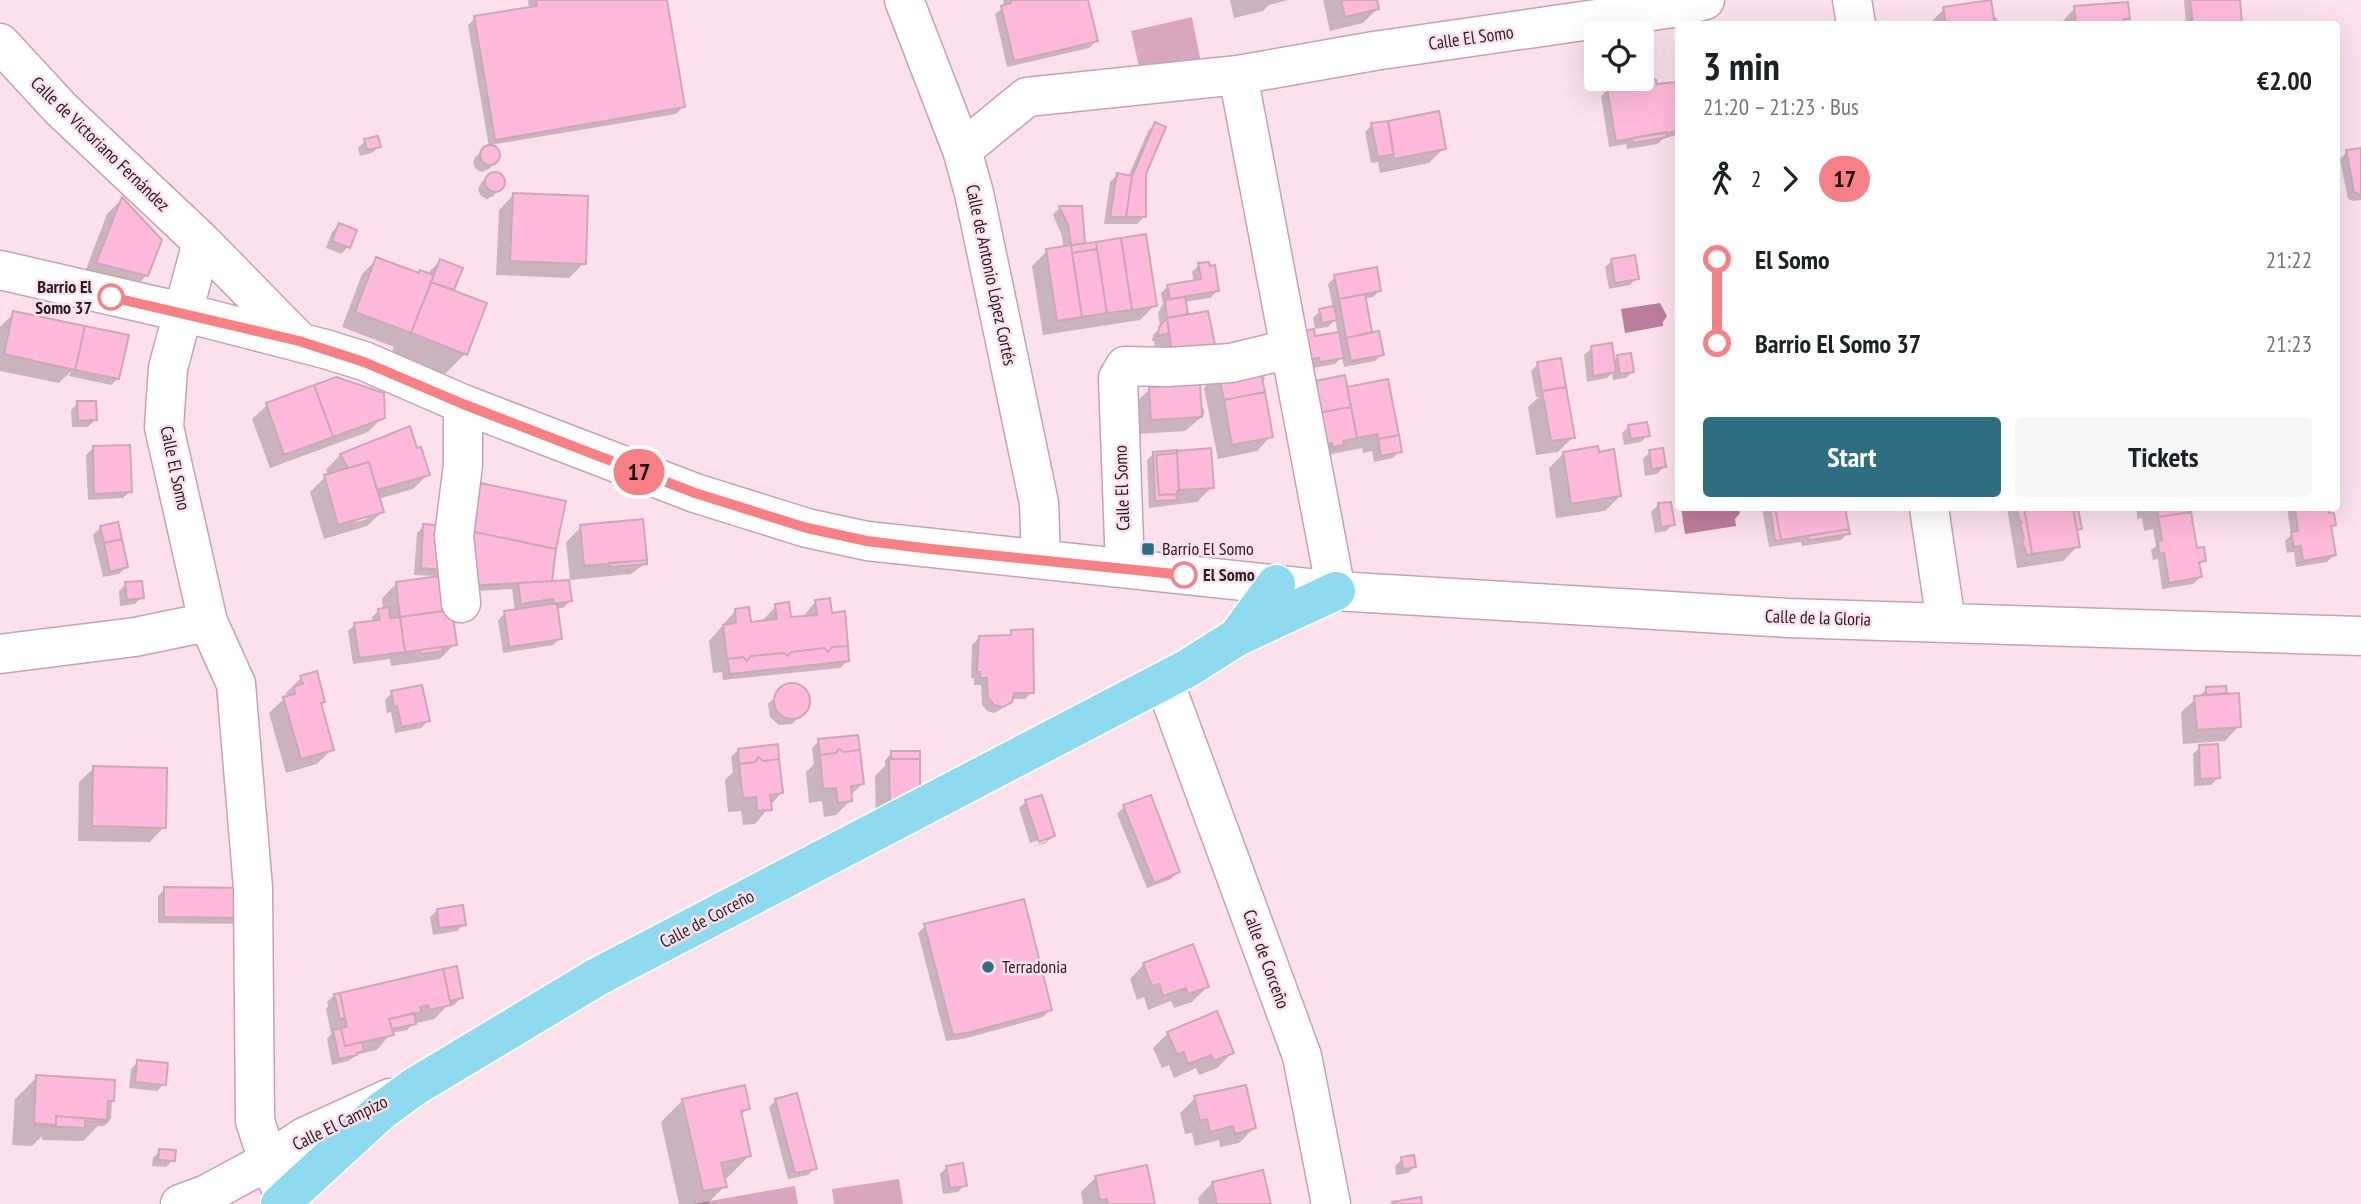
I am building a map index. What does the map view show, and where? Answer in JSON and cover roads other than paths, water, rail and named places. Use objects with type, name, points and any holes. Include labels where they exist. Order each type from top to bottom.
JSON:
[{"type":"main road","name":"Calle de Corceño","points":[[1237,637],[1276,584]]},
{"type":"main road","name":"Calle de Corceño","points":[[283,1201],[380,1112],[414,1087],[597,977],[1164,681],[1237,637],[1336,591]]},
{"type":"street","name":"Calle de Antonio López Cortés","points":[[904,0],[962,150],[974,193],[1039,503],[1041,559]]},
{"type":"street","name":"Calle El Somo","points":[[962,150],[1027,97],[1238,75],[1374,51],[1680,7],[1705,0]]},
{"type":"street","points":[[1852,0],[1856,21]]},
{"type":"street","name":"Calle de Victoriano Fernández","points":[[0,43],[61,109],[202,242],[299,341]]},
{"type":"street","points":[[1238,75],[1336,591]]},
{"type":"street","points":[[182,312],[202,242]]},
{"type":"street","points":[[0,270],[299,341],[364,362],[463,404],[695,493],[807,528],[867,541],[1276,584]]},
{"type":"street","name":"Calle El Somo","points":[[182,312],[168,369],[164,427],[208,622]]},
{"type":"street","name":"Calle El Somo","points":[[1125,568],[1118,378],[1125,366],[1168,367],[1231,363],[1289,348]]},
{"type":"street","points":[[461,603],[454,536],[463,465],[463,404]]},
{"type":"street","points":[[1930,511],[1945,622]]},
{"type":"street","name":"Calle de la Gloria","points":[[1276,584],[1336,591],[1788,618],[2361,636]]},
{"type":"street","points":[[0,654],[135,637],[208,622],[236,684],[253,888],[255,1121],[249,1181],[283,1201]]},
{"type":"street","name":"Calle de Corceño","points":[[1164,681],[1302,1056],[1331,1204]]},
{"type":"street","name":"Calle El Campizo","points":[[180,1204],[249,1181],[304,1138],[414,1087]]},
{"type":"place","name":"Barrio El Somo 37","points":[[111,297]]},
{"type":"place","name":"Barrio El Somo","points":[[1148,549]]},
{"type":"place","name":"El Somo","points":[[1184,575]]},
{"type":"place","name":"Terradonia","points":[[988,967]]}]
